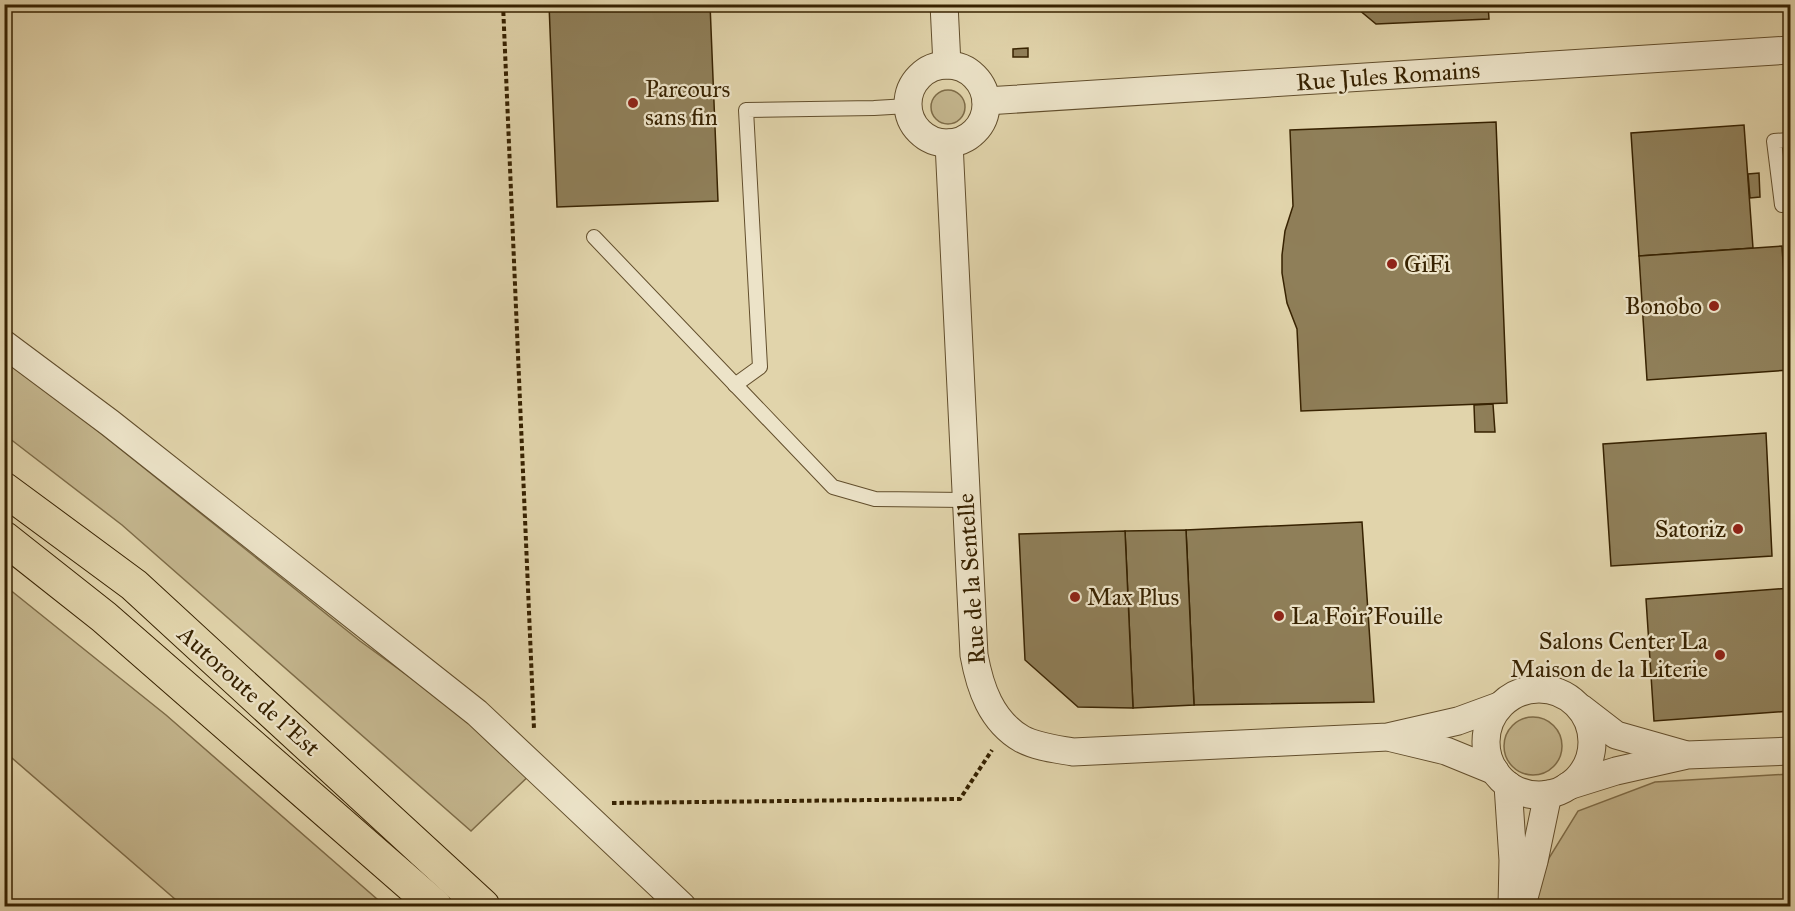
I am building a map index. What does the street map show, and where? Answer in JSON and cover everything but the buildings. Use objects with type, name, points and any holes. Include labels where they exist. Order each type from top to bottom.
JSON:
[{"type":"highway","name":"Autoroute de l’Est","points":[[4,489],[134,585],[483,906]]},
{"type":"highway","name":"Autoroute de l’Est","points":[[4,538],[104,617],[435,906]]},
{"type":"street","points":[[944,4],[947,65]]},
{"type":"street","name":"Rue Jules Romains","points":[[986,101],[1791,50]]},
{"type":"street","points":[[947,65],[969,72],[983,90],[986,101],[985,114],[980,125],[972,134],[949,143],[937,142],[921,133],[910,118],[908,106],[909,93],[923,73],[934,67],[947,65]]},
{"type":"street","name":"Rue de la Sentelle","points":[[949,143],[974,655],[979,683],[990,707],[1005,726],[1023,740],[1073,752],[1388,737],[1458,721],[1499,706]]},
{"type":"street","points":[[4,344],[111,423],[477,713],[682,906]]},
{"type":"street","points":[[1512,906],[1512,860],[1501,778],[1488,755],[1486,738],[1490,721],[1499,706],[1514,695],[1535,689],[1558,693],[1616,735],[1688,755]]},
{"type":"street","points":[[1521,906],[1558,790],[1579,776],[1588,763],[1592,748],[1591,732],[1586,718],[1577,705]]},
{"type":"street","name":"Rue de la Sentelle","points":[[1388,737],[1446,752],[1501,778]]},
{"type":"street","points":[[1501,778],[1520,791],[1534,795],[1558,790],[1616,771],[1688,755],[1791,751]]},
{"type":"lane","points":[[735,385],[760,367],[746,110],[908,106]]},
{"type":"lane","points":[[1791,140],[1774,141],[1782,205],[1791,204]]},
{"type":"lane","points":[[594,237],[833,487],[875,499],[965,500]]},
{"type":"path","points":[[502,4],[536,768]]},
{"type":"path","points":[[574,804],[960,799],[990,755],[1005,726]]},
{"type":"shaded area","points":[[948,90],[960,95],[965,107],[960,119],[948,124],[936,119],[931,107],[936,95]]},
{"type":"shaded area","points":[[4,361],[73,411],[360,641],[536,769],[471,831],[122,525],[5,435]]},
{"type":"shaded area","points":[[4,585],[166,715],[385,906],[183,906],[5,752]]},
{"type":"shaded area","points":[[1533,717],[1544,719],[1557,730],[1562,746],[1560,757],[1549,770],[1533,775],[1522,773],[1509,762],[1504,746],[1506,735],[1517,722]]},
{"type":"shaded area","points":[[1790,774],[1790,906],[1534,906],[1549,858],[1578,811],[1655,782]]},
{"type":"place","name":"Parcours sans fin","points":[[633,103]]},
{"type":"place","name":"GiFi","points":[[1392,264]]},
{"type":"place","name":"Bonobo","points":[[1714,306]]},
{"type":"place","name":"Satoriz","points":[[1738,529]]},
{"type":"place","name":"Max Plus","points":[[1075,597]]},
{"type":"place","name":"La Foir'Fouille","points":[[1279,616]]},
{"type":"place","name":"Salons Center La Maison de la Literie","points":[[1720,655]]}]
